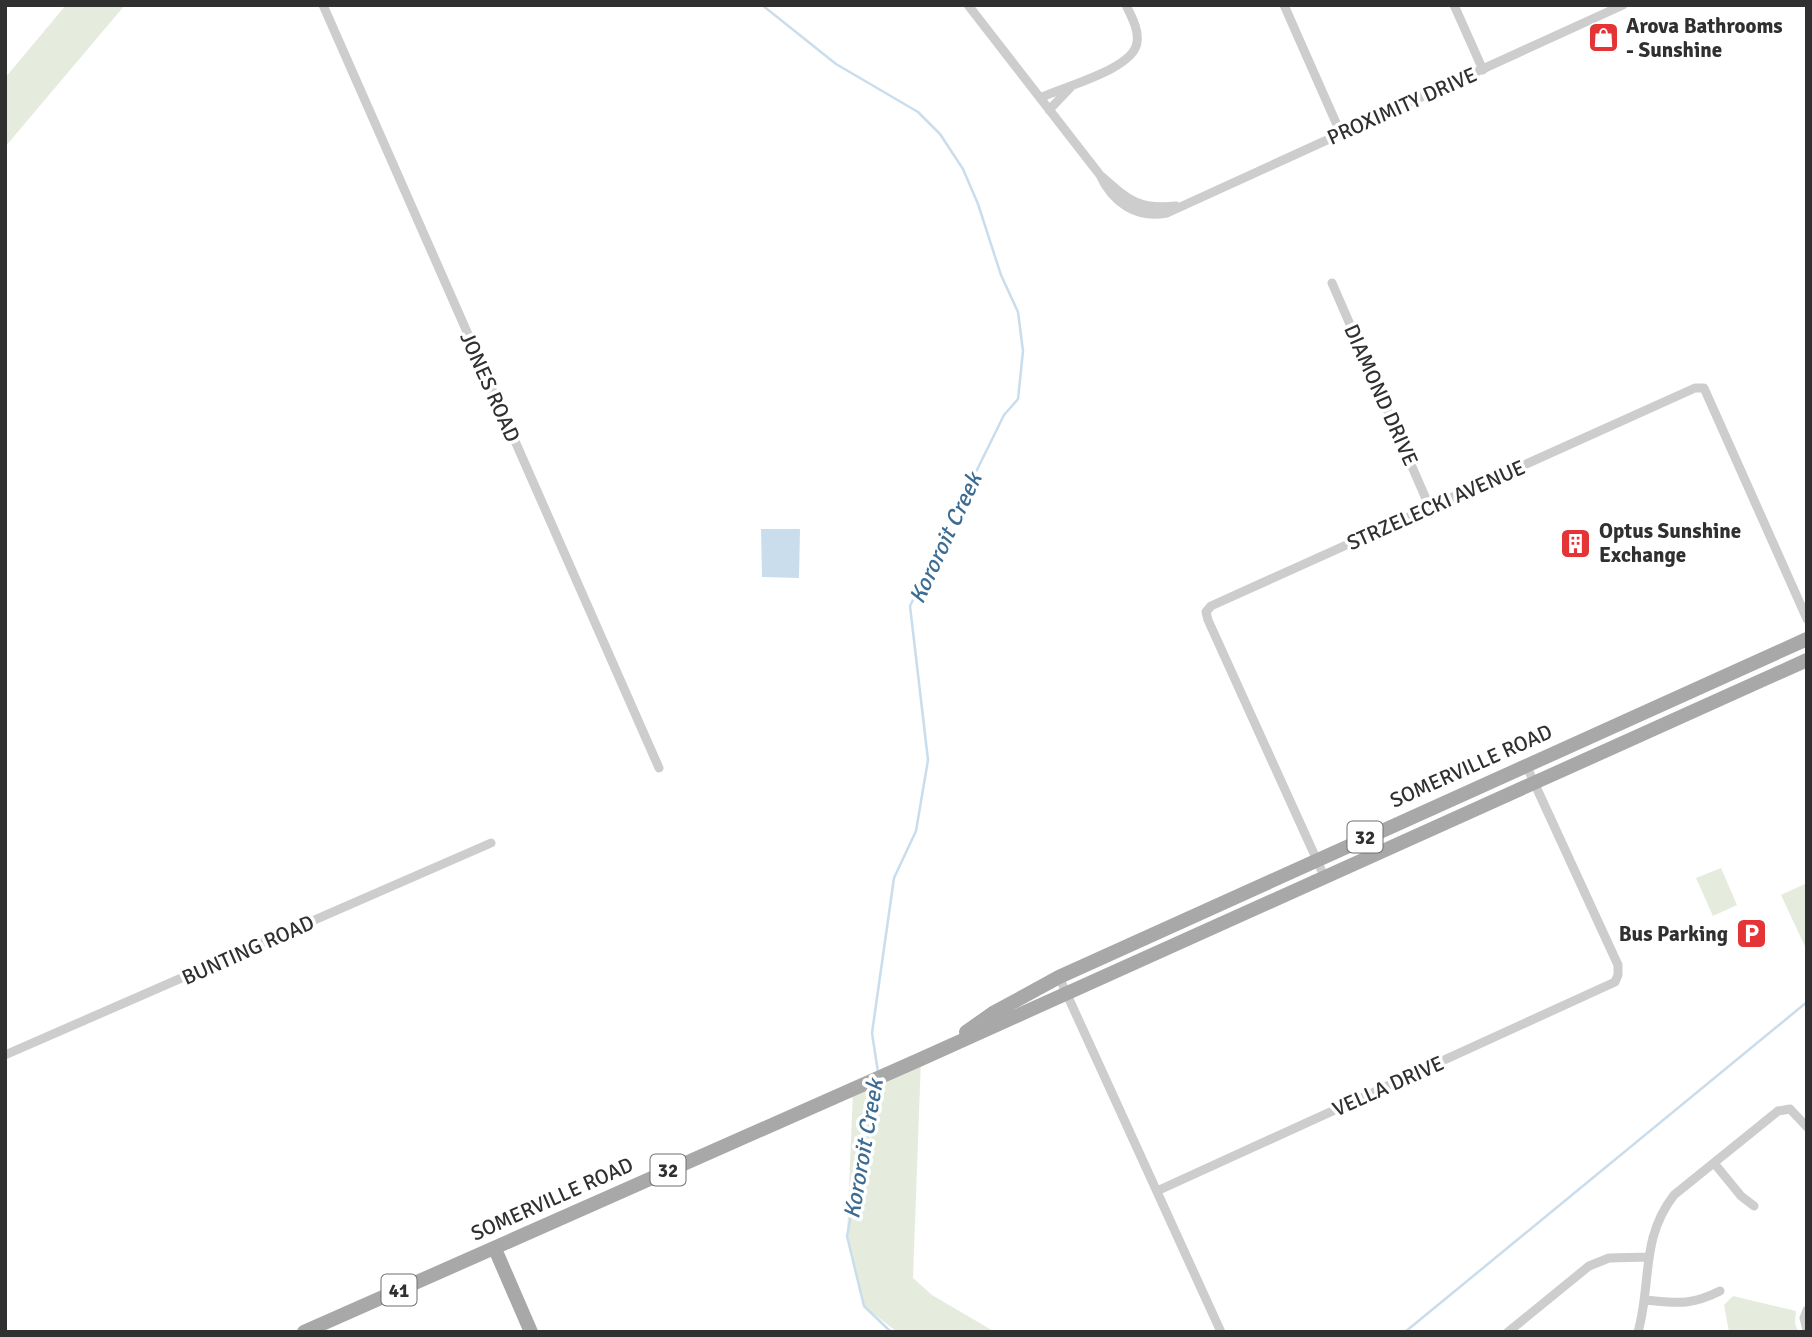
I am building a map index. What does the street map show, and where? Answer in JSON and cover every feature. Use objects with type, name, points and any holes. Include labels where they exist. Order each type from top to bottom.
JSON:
[{"type":"main road","name":"SOMERVILLE ROAD","points":[[933,1054],[993,1013],[1059,977],[1807,639]]},
{"type":"main road","name":"SOMERVILLE ROAD","points":[[304,1332],[1068,994],[1807,660]]},
{"type":"main road","points":[[495,1249],[531,1332]]},
{"type":"street","name":"JONES ROAD","points":[[323,5],[659,768]]},
{"type":"street","name":"PROXIMITY DRIVE","points":[[968,5],[1100,175],[1125,197],[1152,208],[1181,206],[1623,5]]},
{"type":"street","points":[[1040,98],[1122,62],[1135,49],[1137,34],[1126,5]]},
{"type":"street","points":[[1284,5],[1341,134]]},
{"type":"street","points":[[1454,5],[1483,70]]},
{"type":"street","points":[[1049,110],[1074,85]]},
{"type":"street","name":"DIAMOND DRIVE","points":[[1332,283],[1430,508]]},
{"type":"street","name":"STRZELECKI AVENUE","points":[[1325,878],[1206,612],[1211,606],[1695,388],[1704,388],[1807,619]]},
{"type":"street","name":"VELLA DRIVE","points":[[1157,1191],[1615,982],[1619,972],[1618,965],[1526,765]]},
{"type":"street","name":"BUNTING ROAD","points":[[5,1055],[491,843]]},
{"type":"street","points":[[1059,977],[1221,1332]]},
{"type":"street","points":[[1638,1332],[1645,1300],[1651,1237],[1661,1212],[1674,1195],[1779,1111],[1790,1109],[1807,1127]]},
{"type":"street","points":[[1714,1163],[1741,1196],[1754,1206]]},
{"type":"street","points":[[1508,1332],[1589,1266],[1609,1258],[1648,1257]]},
{"type":"street","points":[[1645,1300],[1689,1303],[1700,1301],[1720,1291]]},
{"type":"street","points":[[1807,1310],[1804,1318],[1807,1330]]},
{"type":"shaded area","points":[[66,5],[125,5],[5,147],[5,78]]},
{"type":"shaded area","points":[[1721,868],[1737,905],[1713,916],[1696,878]]},
{"type":"shaded area","points":[[1807,883],[1807,951],[1781,895]]},
{"type":"shaded area","points":[[921,1059],[913,1278],[932,1295],[995,1332],[897,1332],[864,1306],[847,1236],[853,1090]]},
{"type":"shaded area","points":[[1733,1296],[1796,1311],[1795,1323],[1798,1332],[1729,1332],[1724,1305]]},
{"type":"water","points":[[761,529],[800,529],[799,578],[762,577]]},
{"type":"waterway","name":"Kororoit Creek","points":[[762,5],[836,64],[918,112],[940,134],[963,169],[978,204],[1001,275],[1018,312],[1023,351],[1018,399],[1004,415],[910,606],[928,760],[916,831],[894,878],[872,1033],[878,1072]]},
{"type":"waterway","points":[[1405,1332],[1807,1002]]},
{"type":"waterway","name":"Kororoit Creek","points":[[876,1086],[847,1236],[864,1306],[891,1332]]},
{"type":"place","name":"Arova Bathrooms - Sunshine","points":[[1603,38]]},
{"type":"place","name":"Optus Sunshine Exchange","points":[[1576,543]]},
{"type":"place","name":"Bus Parking","points":[[1751,934]]}]
